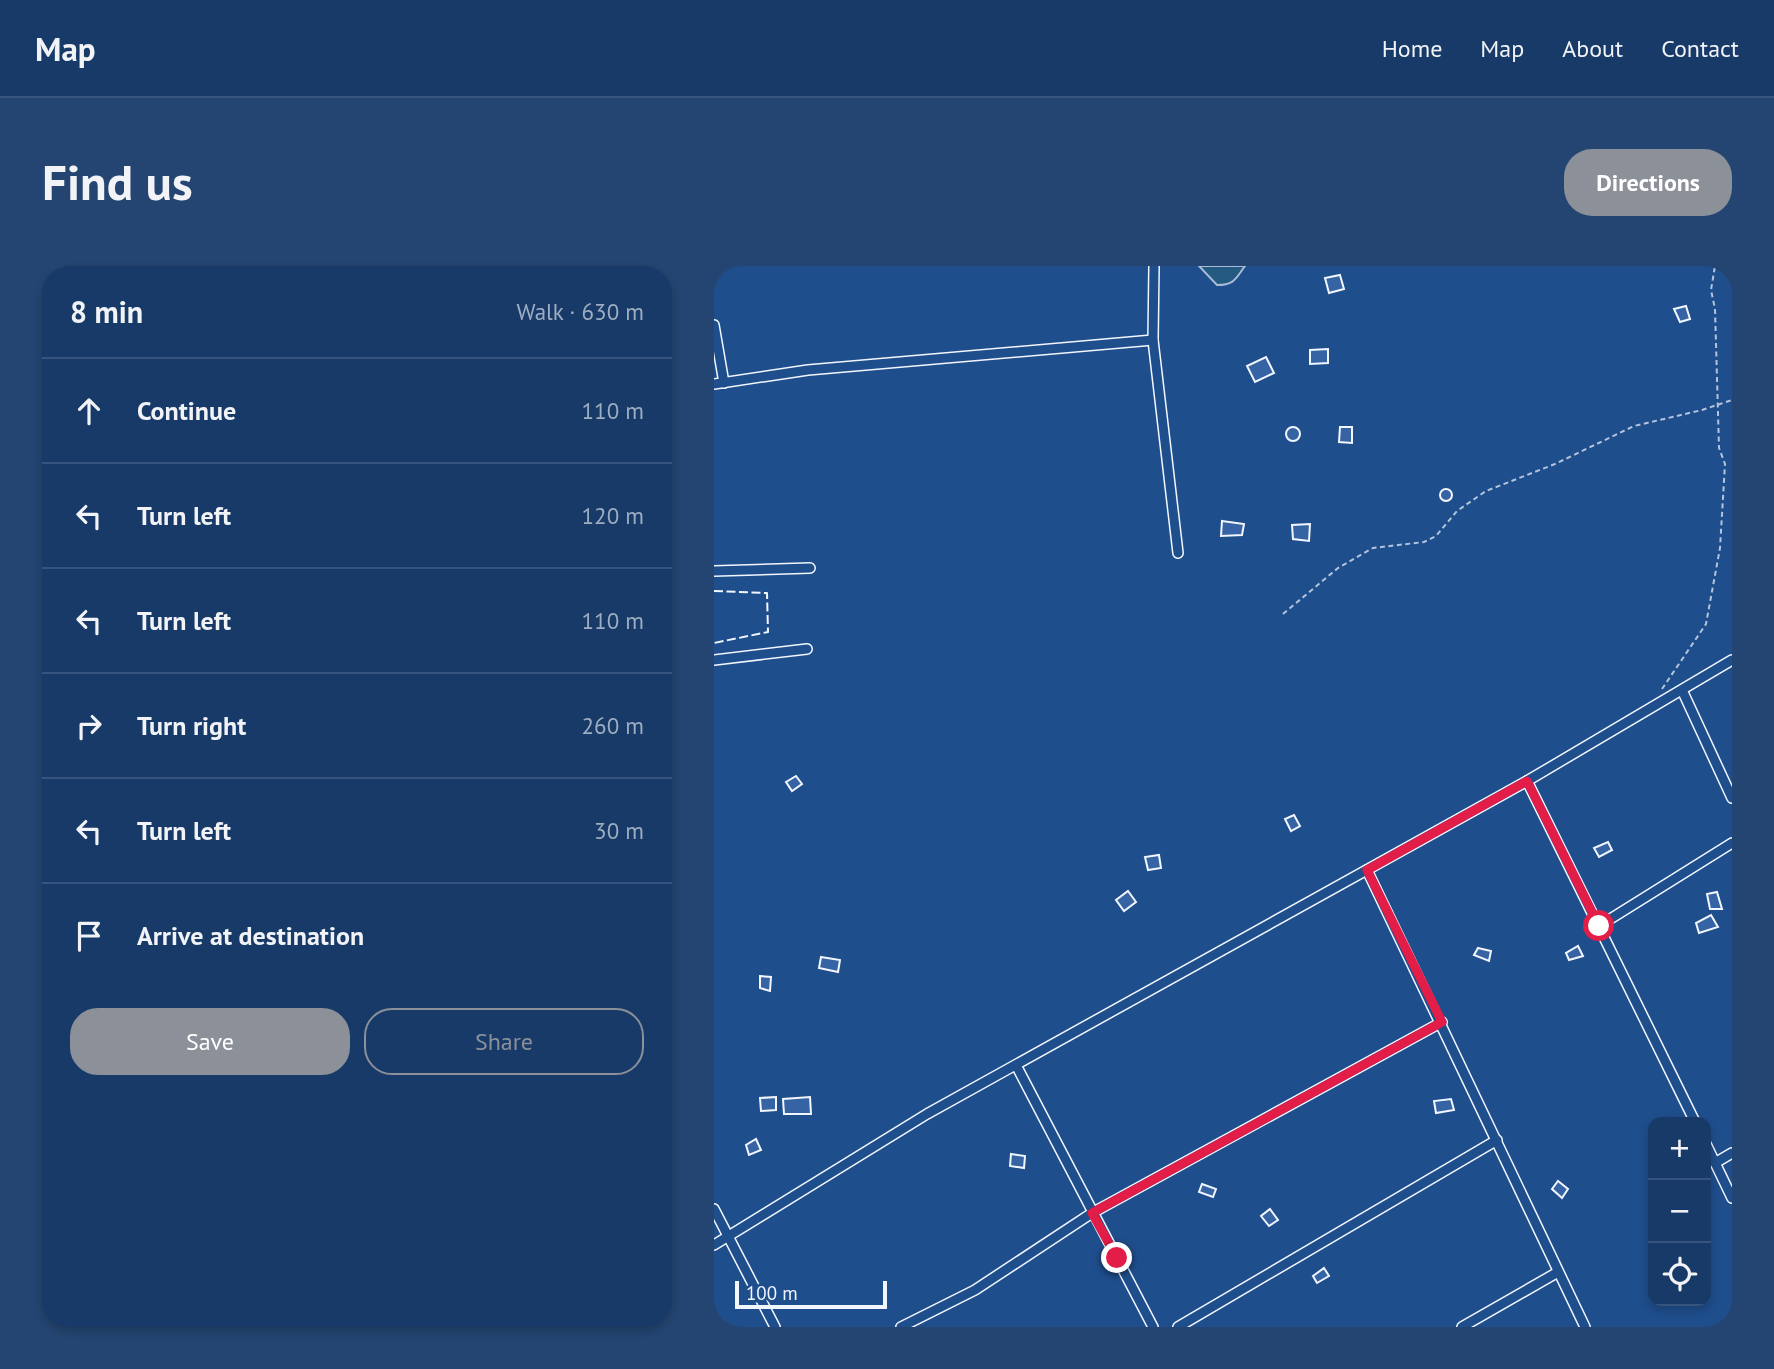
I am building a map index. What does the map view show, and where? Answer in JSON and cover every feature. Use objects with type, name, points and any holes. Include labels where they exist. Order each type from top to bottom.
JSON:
[{"type":"street","points":[[1154,266],[1153,340],[1178,553]]},
{"type":"street","points":[[714,326],[719,384],[808,370],[1153,340]]},
{"type":"street","points":[[714,571],[810,568]]},
{"type":"street","points":[[714,660],[807,649]]},
{"type":"street","points":[[714,1245],[927,1114],[1527,781],[1732,660]]},
{"type":"street","points":[[1682,690],[1732,797]]},
{"type":"street","points":[[1527,781],[1693,1117]]},
{"type":"street","points":[[1599,926],[1732,843]]},
{"type":"street","points":[[1367,870],[1442,1022],[1585,1327]]},
{"type":"street","points":[[901,1327],[975,1290],[1092,1213],[1442,1022]]},
{"type":"street","points":[[1016,1065],[1153,1327]]},
{"type":"street","points":[[1178,1327],[1497,1140]]},
{"type":"street","points":[[1715,1163],[1732,1153]]},
{"type":"street","points":[[1711,1155],[1732,1198]]},
{"type":"street","points":[[714,1209],[730,1235],[775,1327]]},
{"type":"street","points":[[1462,1327],[1558,1272]]},
{"type":"path","points":[[1661,691],[1706,624],[1720,548],[1725,464],[1719,448],[1715,309],[1711,289],[1715,266]]},
{"type":"path","points":[[1283,614],[1338,568],[1373,548],[1424,542],[1436,536],[1457,511],[1486,491],[1555,464],[1634,426],[1732,400]]},
{"type":"shaded area","points":[[1199,266],[1245,266],[1231,282],[1217,285]]},
{"type":"building","points":[[1340,275],[1344,289],[1329,293],[1325,278]]},
{"type":"building","points":[[1686,306],[1690,319],[1680,322],[1674,309]]},
{"type":"building","points":[[1328,349],[1328,363],[1310,364],[1310,350]]},
{"type":"building","points":[[1266,357],[1274,373],[1255,382],[1247,366]]},
{"type":"building","points":[[1293,427],[1298,429],[1298,439],[1293,441],[1288,439],[1286,434],[1288,429]]},
{"type":"building","points":[[1340,427],[1352,427],[1352,443],[1339,442]]},
{"type":"building","points":[[1446,489],[1452,495],[1446,501],[1440,495]]},
{"type":"building","points":[[1222,521],[1244,524],[1242,535],[1221,536]]},
{"type":"building","points":[[1310,524],[1309,541],[1293,539],[1292,525]]},
{"type":"building","points":[[796,776],[802,784],[792,791],[786,782]]},
{"type":"building","points":[[1294,815],[1300,826],[1291,831],[1285,819]]},
{"type":"building","points":[[1608,842],[1612,850],[1599,857],[1594,848]]},
{"type":"building","points":[[1159,855],[1161,868],[1148,870],[1145,857]]},
{"type":"building","points":[[1128,891],[1136,902],[1124,911],[1116,900]]},
{"type":"building","points":[[1717,892],[1722,909],[1710,909],[1707,894]]},
{"type":"building","points":[[1711,915],[1718,927],[1699,933],[1696,923]]},
{"type":"building","points":[[1578,946],[1583,956],[1569,960],[1566,953]]},
{"type":"building","points":[[1478,948],[1491,951],[1489,961],[1474,955]]},
{"type":"building","points":[[821,957],[840,960],[838,972],[819,968]]},
{"type":"building","points":[[760,976],[771,977],[770,991],[760,988]]},
{"type":"building","points":[[776,1097],[776,1110],[761,1111],[760,1098]]},
{"type":"building","points":[[810,1097],[811,1114],[784,1114],[783,1099]]},
{"type":"building","points":[[1451,1099],[1454,1110],[1436,1113],[1434,1101]]},
{"type":"building","points":[[756,1139],[761,1150],[749,1155],[746,1145]]},
{"type":"building","points":[[1011,1154],[1025,1156],[1024,1168],[1010,1166]]},
{"type":"building","points":[[1558,1181],[1568,1189],[1562,1198],[1552,1189]]},
{"type":"building","points":[[1202,1184],[1216,1189],[1213,1197],[1199,1192]]},
{"type":"building","points":[[1270,1209],[1278,1220],[1269,1226],[1261,1216]]},
{"type":"building","points":[[1324,1268],[1329,1276],[1317,1283],[1313,1276]]},
{"type":"fence","points":[[714,591],[767,593],[768,632],[714,643]]},
{"type":"route","points":[[1117,1258],[1092,1213],[1442,1022],[1367,870],[1527,781],[1599,926]]}]
